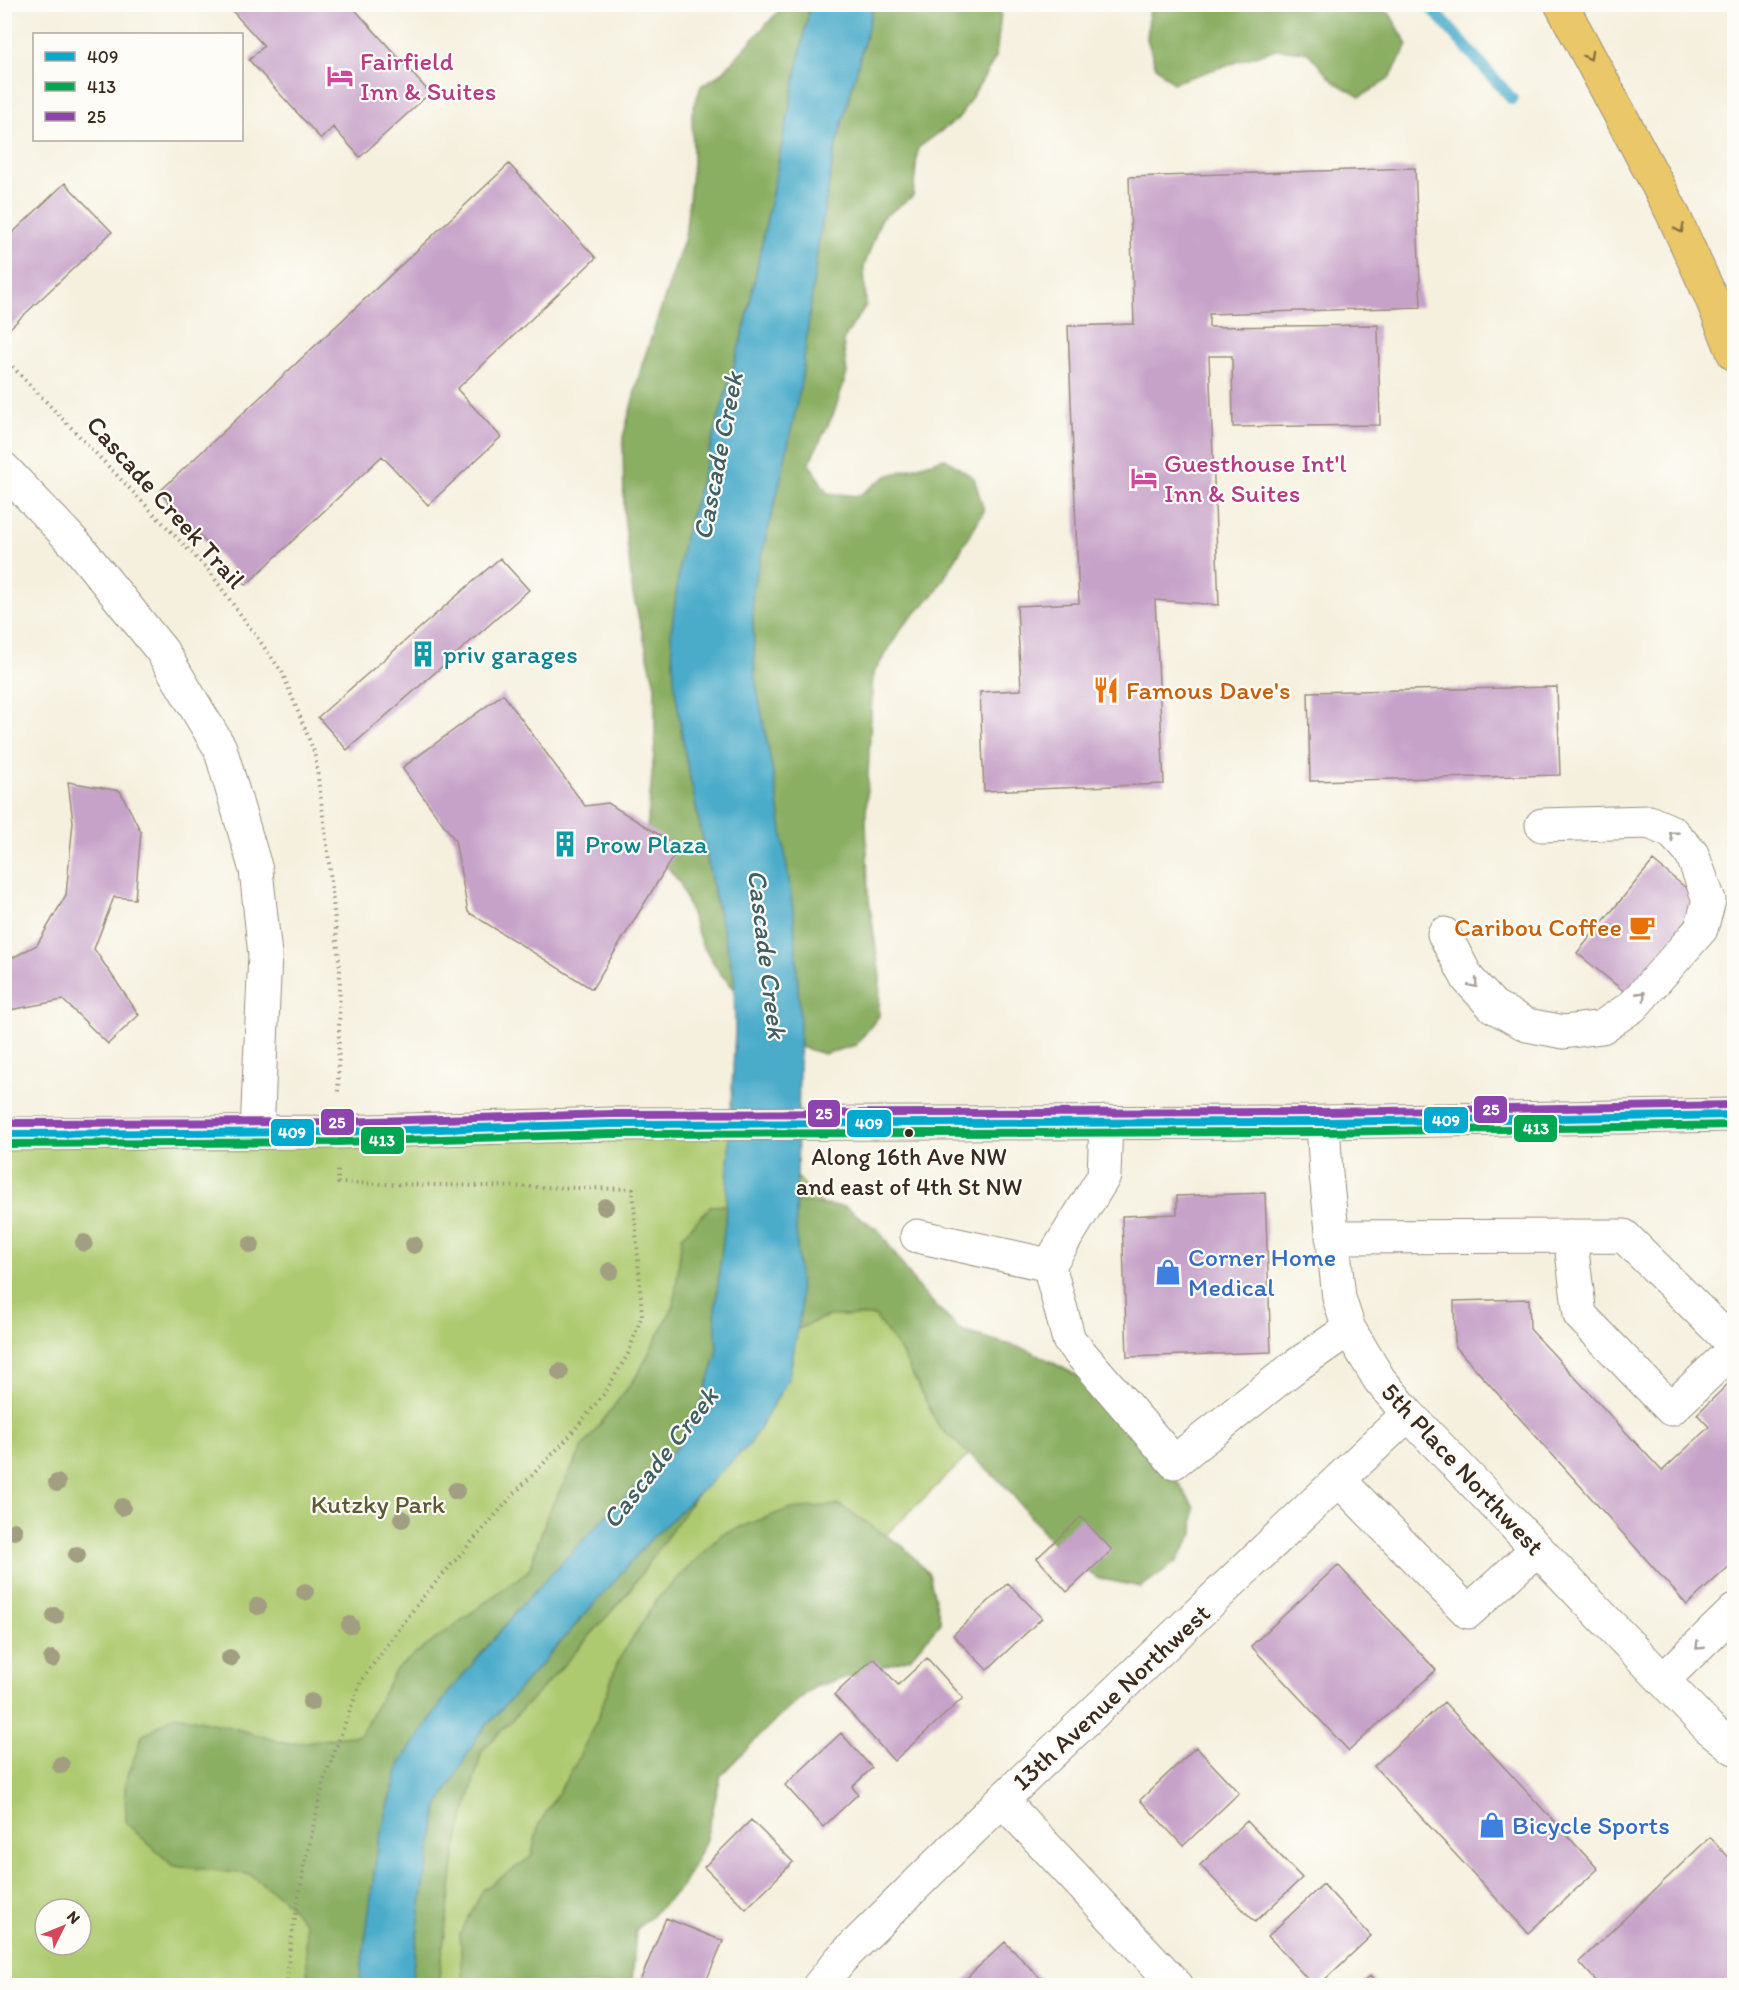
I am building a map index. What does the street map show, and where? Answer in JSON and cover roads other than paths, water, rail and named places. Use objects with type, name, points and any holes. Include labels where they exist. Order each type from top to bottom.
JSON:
[{"type":"main road","points":[[1561,4],[1671,210],[1734,354]]},
{"type":"street","points":[[4,469],[79,548],[162,651],[220,748],[256,870],[265,955],[257,1131]]},
{"type":"street","points":[[1444,934],[1468,979],[1493,1006],[1527,1025],[1564,1032],[1602,1026],[1633,1006],[1701,929],[1709,900],[1692,854],[1672,832],[1649,822],[1542,825]]},
{"type":"street","points":[[4,1134],[338,1132],[611,1124],[1323,1122],[1734,1115]]},
{"type":"street","points":[[1106,1122],[1104,1176],[1049,1265],[1069,1340],[1174,1462],[1294,1367],[1349,1329]]},
{"type":"street","name":"5th Place Northwest","points":[[1323,1122],[1339,1298],[1349,1329],[1379,1379],[1408,1414],[1708,1727],[1734,1748]]},
{"type":"street","points":[[917,1236],[1049,1265]]},
{"type":"street","points":[[1570,1236],[1580,1315],[1671,1409],[1734,1349]]},
{"type":"street","points":[[1332,1237],[1624,1236],[1734,1345]]},
{"type":"street","name":"13th Avenue Northwest","points":[[819,1986],[841,1959],[1002,1800],[1408,1414]]},
{"type":"street","points":[[1339,1480],[1468,1612],[1537,1549]]},
{"type":"street","points":[[1663,1680],[1734,1611]]},
{"type":"street","points":[[1002,1800],[1177,1986]]},
{"type":"water","name":"Cascade Creek","points":[[810,5],[874,5],[834,154],[818,245],[801,384],[779,487],[752,591],[755,678],[777,795],[794,917],[800,1020],[796,1227],[801,1310],[789,1378],[750,1444],[651,1539],[477,1737],[438,1807],[422,1897],[411,1985],[359,1986],[378,1844],[400,1763],[449,1692],[522,1605],[605,1517],[677,1447],[701,1403],[717,1355],[715,1310],[725,1222],[735,1031],[734,976],[716,903],[684,749],[675,689],[671,635],[682,547],[746,322]]},
{"type":"waterway","points":[[1428,4],[1512,99]]},
{"type":"place","name":"Fairfield Inn & Suites","points":[[340,76]]},
{"type":"place","name":"Guesthouse Int'l Inn & Suites","points":[[1144,478]]},
{"type":"place","name":"priv garages","points":[[423,654]]},
{"type":"place","name":"Famous Dave's","points":[[1106,690]]},
{"type":"place","name":"Prow Plaza","points":[[565,844]]},
{"type":"place","name":"Caribou Coffee","points":[[1642,927]]},
{"type":"place","name":"Along 16th Ave NW and east of 4th St NW","points":[[909,1133]]},
{"type":"place","name":"Corner Home Medical","points":[[1168,1272]]},
{"type":"place","name":"Bicycle Sports","points":[[1492,1825]]},
{"type":"park label","name":"Kutzky Park","points":[[378,1504]]}]
